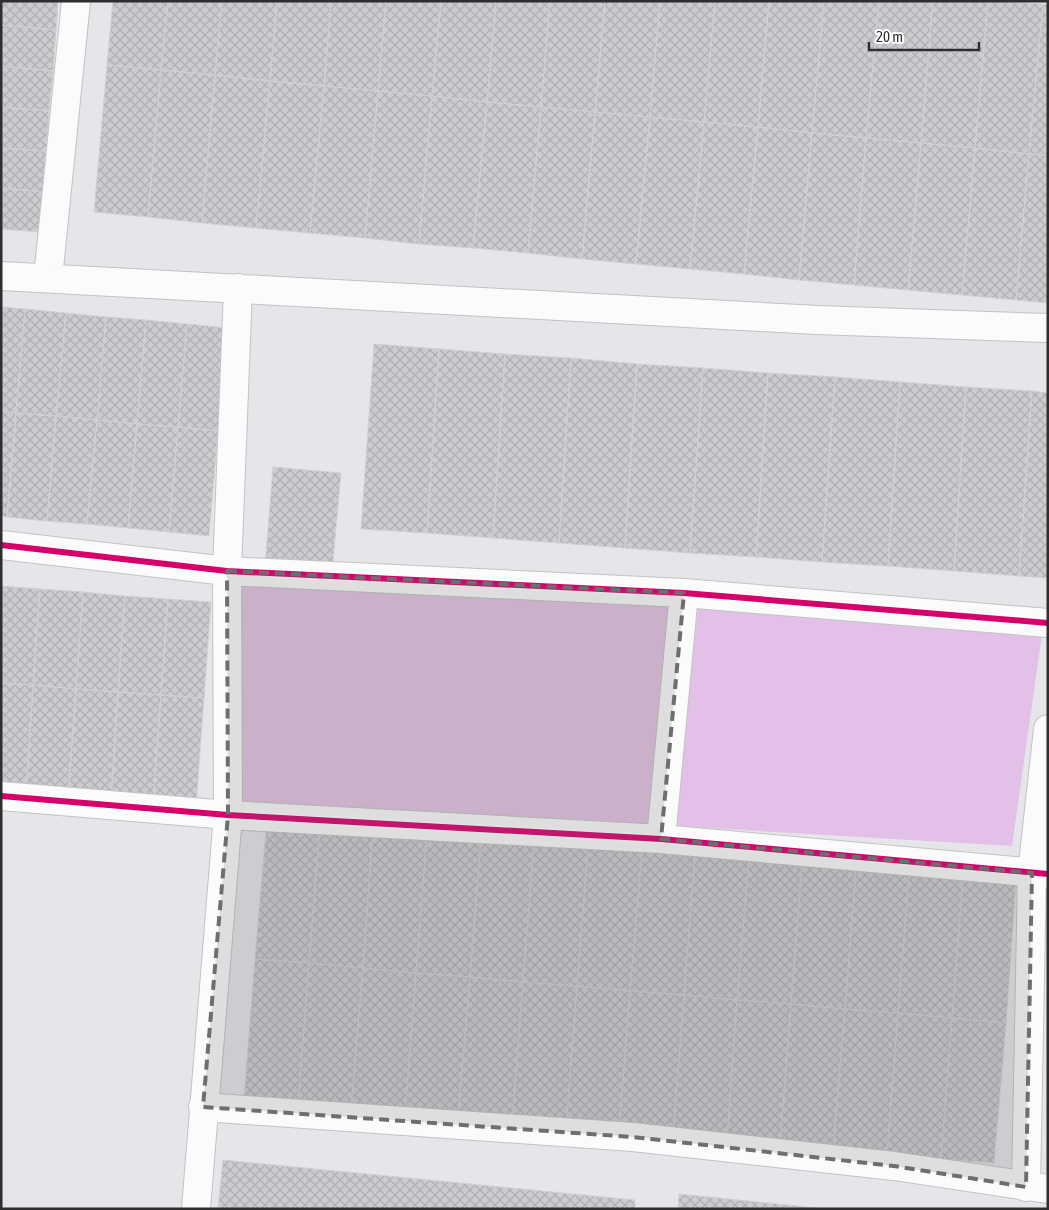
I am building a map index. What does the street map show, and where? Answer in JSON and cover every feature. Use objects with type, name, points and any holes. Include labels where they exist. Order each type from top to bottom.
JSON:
[{"type":"street","points":[[48,278],[76,1]]},
{"type":"street","points":[[1,276],[817,320],[1048,328]]},
{"type":"street","points":[[196,1209],[228,815],[227,571],[238,288]]},
{"type":"street","points":[[1,545],[227,571],[684,593],[1048,623]]},
{"type":"street","points":[[661,839],[684,593]]},
{"type":"street","points":[[203,1107],[633,1137],[894,1166],[1037,1188],[1040,873],[1048,730]]},
{"type":"street","points":[[1,796],[228,815],[661,839],[1040,873]]},
{"type":"highlighted area","points":[[227,571],[684,593],[661,839],[1032,873],[1026,1187],[894,1166],[633,1137],[203,1107],[228,815]]},
{"type":"shaded area","points":[[234,580],[670,605],[653,828],[235,809]]},
{"type":"shaded area","points":[[698,608],[1042,634],[1012,846],[675,826]]},
{"type":"building","points":[[1,1],[58,1],[56,30],[1,25]]},
{"type":"building","points":[[113,1],[168,1],[161,70],[107,65]]},
{"type":"building","points":[[168,1],[222,1],[215,75],[161,70]]},
{"type":"building","points":[[222,1],[277,1],[270,81],[215,75]]},
{"type":"building","points":[[277,1],[331,1],[324,86],[270,81]]},
{"type":"building","points":[[331,1],[386,1],[378,91],[324,86]]},
{"type":"building","points":[[386,1],[441,1],[432,96],[378,91]]},
{"type":"building","points":[[441,1],[496,1],[487,102],[432,96]]},
{"type":"building","points":[[496,1],[550,1],[541,107],[487,102]]},
{"type":"building","points":[[550,1],[605,1],[595,112],[541,107]]},
{"type":"building","points":[[605,1],[660,1],[650,117],[595,112]]},
{"type":"building","points":[[660,1],[715,1],[704,122],[650,117]]},
{"type":"building","points":[[715,1],[769,1],[758,127],[704,122]]},
{"type":"building","points":[[769,1],[824,1],[812,133],[758,127]]},
{"type":"building","points":[[824,1],[879,1],[866,138],[812,133]]},
{"type":"building","points":[[879,1],[933,1],[921,143],[866,138]]},
{"type":"building","points":[[933,1],[988,1],[975,148],[921,143]]},
{"type":"building","points":[[988,1],[1043,4],[1029,154],[975,148]]},
{"type":"building","points":[[1043,4],[1048,5],[1048,155],[1029,154]]},
{"type":"building","points":[[1,25],[56,30],[53,71],[1,66]]},
{"type":"building","points":[[107,65],[161,70],[148,217],[94,212]]},
{"type":"building","points":[[1,66],[53,71],[49,111],[1,107]]},
{"type":"building","points":[[161,70],[215,75],[202,223],[148,217]]},
{"type":"building","points":[[215,75],[270,81],[256,228],[202,223]]},
{"type":"building","points":[[270,81],[324,86],[310,233],[256,228]]},
{"type":"building","points":[[324,86],[378,91],[365,238],[310,233]]},
{"type":"building","points":[[378,91],[432,96],[419,244],[365,238]]},
{"type":"building","points":[[432,96],[487,102],[473,248],[419,244]]},
{"type":"building","points":[[487,102],[541,107],[528,253],[473,248]]},
{"type":"building","points":[[1,107],[49,111],[46,151],[1,148]]},
{"type":"building","points":[[541,107],[595,112],[582,259],[528,253]]},
{"type":"building","points":[[595,112],[650,117],[636,264],[582,259]]},
{"type":"building","points":[[650,117],[704,122],[690,269],[636,264]]},
{"type":"building","points":[[704,122],[758,127],[744,274],[690,269]]},
{"type":"building","points":[[758,127],[812,133],[799,280],[744,274]]},
{"type":"building","points":[[812,133],[866,138],[854,285],[799,280]]},
{"type":"building","points":[[866,138],[921,143],[908,290],[854,285]]},
{"type":"building","points":[[921,143],[975,148],[962,295],[908,290]]},
{"type":"building","points":[[1,148],[46,151],[43,192],[1,188]]},
{"type":"building","points":[[975,148],[1029,154],[1016,300],[962,295]]},
{"type":"building","points":[[1029,154],[1048,155],[1048,303],[1016,300]]},
{"type":"building","points":[[1,188],[43,192],[40,232],[1,229]]},
{"type":"building","points":[[1,307],[25,309],[16,413],[1,411]]},
{"type":"building","points":[[25,309],[66,313],[56,416],[16,413]]},
{"type":"building","points":[[66,313],[106,317],[97,420],[56,416]]},
{"type":"building","points":[[106,317],[146,320],[137,424],[97,420]]},
{"type":"building","points":[[146,320],[187,324],[178,427],[137,424]]},
{"type":"building","points":[[187,324],[227,328],[218,431],[178,427]]},
{"type":"building","points":[[374,344],[439,349],[427,533],[361,529]]},
{"type":"building","points":[[439,349],[505,354],[493,538],[427,533]]},
{"type":"building","points":[[505,354],[571,358],[559,543],[493,538]]},
{"type":"building","points":[[571,358],[637,364],[625,548],[559,543]]},
{"type":"building","points":[[637,364],[703,368],[690,553],[625,548]]},
{"type":"building","points":[[703,368],[768,373],[756,557],[690,553]]},
{"type":"building","points":[[768,373],[835,377],[822,562],[756,557]]},
{"type":"building","points":[[835,377],[900,382],[888,566],[822,562]]},
{"type":"building","points":[[900,382],[966,387],[954,571],[888,566]]},
{"type":"building","points":[[966,387],[1032,391],[1019,576],[954,571]]},
{"type":"building","points":[[1032,391],[1048,393],[1048,578],[1019,576]]},
{"type":"building","points":[[1,411],[16,413],[7,517],[1,516]]},
{"type":"building","points":[[16,413],[56,416],[47,521],[7,517]]},
{"type":"building","points":[[56,416],[97,420],[87,524],[47,521]]},
{"type":"building","points":[[97,420],[137,424],[128,528],[87,524]]},
{"type":"building","points":[[137,424],[178,427],[169,532],[128,528]]},
{"type":"building","points":[[178,427],[218,431],[209,536],[169,532]]},
{"type":"building","points":[[273,467],[341,473],[332,572],[265,566]]},
{"type":"building","points":[[1,586],[40,589],[33,685],[1,683]]},
{"type":"building","points":[[40,589],[83,592],[76,689],[33,685]]},
{"type":"building","points":[[83,592],[125,596],[118,692],[76,689]]},
{"type":"building","points":[[125,596],[168,599],[161,695],[118,692]]},
{"type":"building","points":[[168,599],[211,602],[204,698],[161,695]]},
{"type":"building","points":[[1,683],[33,685],[26,794],[1,792]]},
{"type":"building","points":[[33,685],[76,689],[68,797],[26,794]]},
{"type":"building","points":[[76,689],[118,692],[111,800],[68,797]]},
{"type":"building","points":[[118,692],[161,695],[153,804],[111,800]]},
{"type":"building","points":[[161,695],[204,698],[196,807],[153,804]]},
{"type":"building","points":[[267,820],[320,824],[309,963],[255,959]]},
{"type":"building","points":[[320,824],[373,829],[363,968],[309,963]]},
{"type":"building","points":[[373,829],[427,833],[416,973],[363,968]]},
{"type":"building","points":[[427,833],[481,838],[470,977],[416,973]]},
{"type":"building","points":[[481,838],[534,842],[523,982],[470,977]]},
{"type":"building","points":[[534,842],[588,846],[577,986],[523,982]]},
{"type":"building","points":[[588,846],[642,851],[630,991],[577,986]]},
{"type":"building","points":[[642,851],[695,855],[684,995],[630,991]]},
{"type":"building","points":[[695,855],[749,860],[737,1000],[684,995]]},
{"type":"building","points":[[749,860],[802,865],[791,1004],[737,1000]]},
{"type":"building","points":[[802,865],[856,869],[845,1009],[791,1004]]},
{"type":"building","points":[[856,869],[909,874],[898,1013],[845,1009]]},
{"type":"building","points":[[909,874],[963,878],[952,1018],[898,1013]]},
{"type":"building","points":[[963,878],[1016,883],[1006,1023],[952,1018]]},
{"type":"building","points":[[255,959],[309,963],[298,1104],[244,1099]]},
{"type":"building","points":[[309,963],[363,968],[351,1109],[298,1104]]},
{"type":"building","points":[[363,968],[416,973],[405,1113],[351,1109]]},
{"type":"building","points":[[416,973],[470,977],[458,1118],[405,1113]]},
{"type":"building","points":[[470,977],[523,982],[512,1123],[458,1118]]},
{"type":"building","points":[[523,982],[577,986],[566,1127],[512,1123]]},
{"type":"building","points":[[577,986],[630,991],[619,1131],[566,1127]]},
{"type":"building","points":[[630,991],[684,995],[673,1136],[619,1131]]},
{"type":"building","points":[[684,995],[737,1000],[727,1140],[673,1136]]},
{"type":"building","points":[[737,1000],[791,1004],[780,1145],[727,1140]]},
{"type":"building","points":[[791,1004],[845,1009],[833,1149],[780,1145]]},
{"type":"building","points":[[845,1009],[898,1013],[887,1154],[833,1149]]},
{"type":"building","points":[[898,1013],[952,1018],[941,1159],[887,1154]]},
{"type":"building","points":[[952,1018],[1006,1023],[994,1163],[941,1159]]},
{"type":"building","points":[[223,1160],[635,1200],[635,1209],[218,1209]]},
{"type":"building","points":[[679,1194],[827,1209],[678,1209]]},
{"type":"cycle path","points":[[1,545],[227,571],[684,593],[1048,623]]},
{"type":"cycle path","points":[[1,796],[228,815],[661,839],[1048,874]]}]
